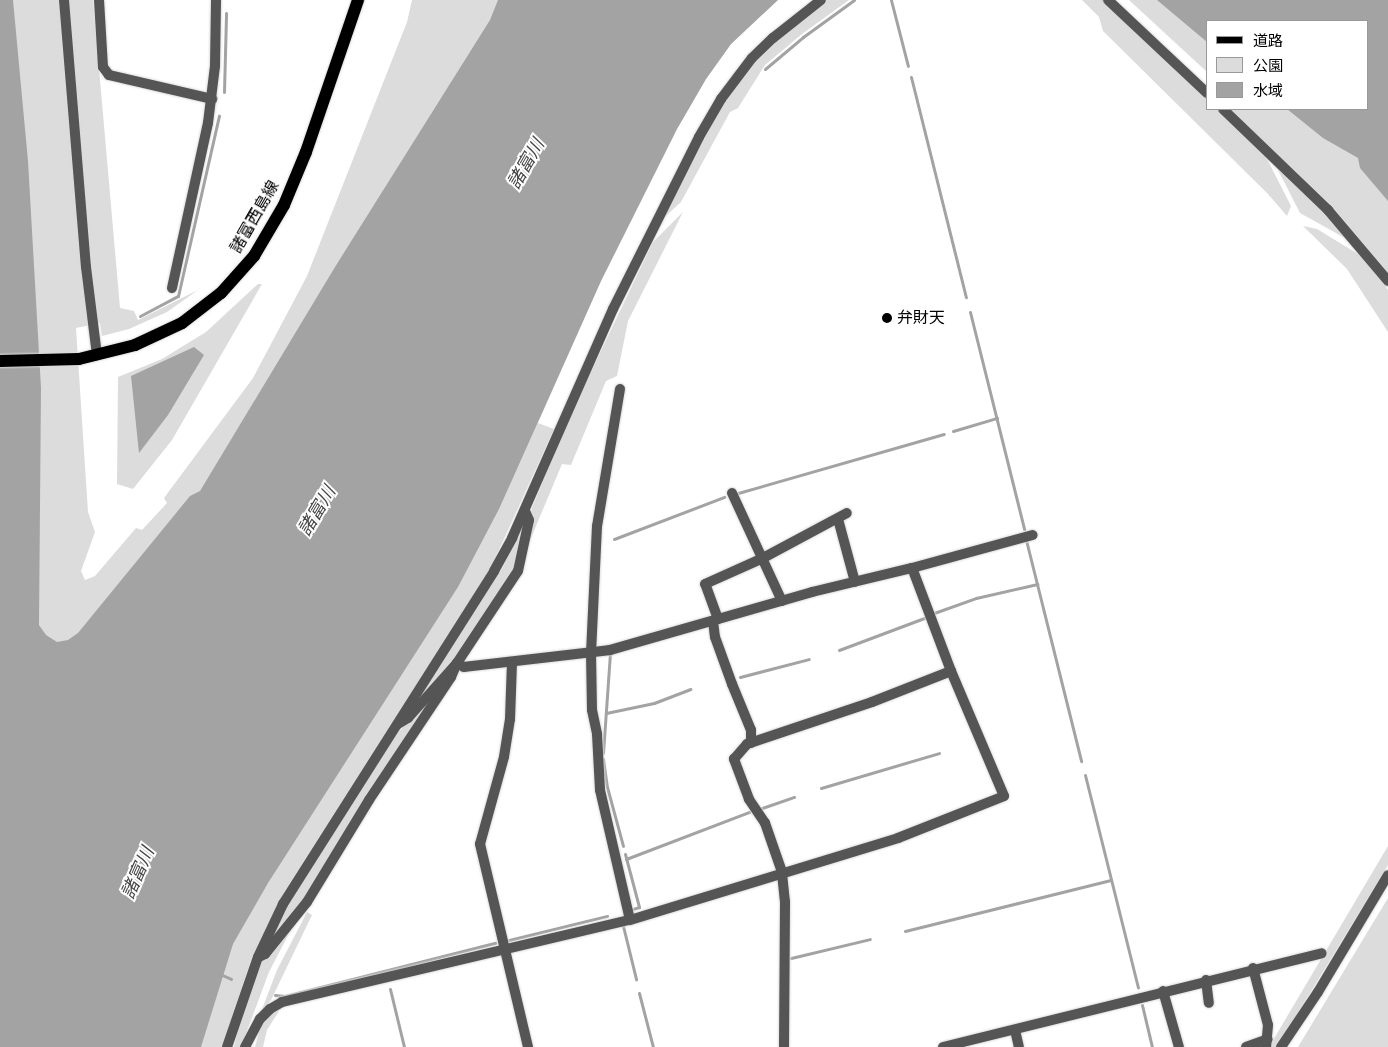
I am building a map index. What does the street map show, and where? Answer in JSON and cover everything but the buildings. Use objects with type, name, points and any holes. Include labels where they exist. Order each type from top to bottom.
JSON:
[{"type":"main road","name":"諸富西島線","points":[[0,361],[79,359],[135,345],[182,323],[221,293],[254,256],[284,205],[306,152],[358,0]]},
{"type":"street","points":[[64,0],[86,267],[97,355]]},
{"type":"street","points":[[99,0],[103,67],[109,75],[212,99]]},
{"type":"street","points":[[172,288],[212,99],[215,66],[216,0]]},
{"type":"street","points":[[227,1047],[258,957],[301,872],[494,571],[525,510],[565,414],[613,309],[699,137],[721,99],[752,58],[780,32],[821,0]]},
{"type":"street","points":[[1108,0],[1206,93]]},
{"type":"street","points":[[1224,110],[1328,210],[1388,281]]},
{"type":"street","points":[[620,389],[597,526],[591,653],[592,710],[598,734],[600,790],[630,920]]},
{"type":"street","points":[[732,493],[782,601]]},
{"type":"street","points":[[393,728],[408,718],[457,663],[518,571],[529,520],[525,510]]},
{"type":"street","points":[[751,743],[751,730],[732,684],[716,637],[716,620],[705,584],[763,558],[842,516],[855,582]]},
{"type":"street","points":[[457,663],[464,667],[591,653],[1034,535]]},
{"type":"street","points":[[245,1047],[260,1019],[270,1009],[282,1002],[630,920],[898,838],[1004,796],[951,672],[912,568]]},
{"type":"street","points":[[512,662],[510,720],[504,757],[480,844],[528,1047]]},
{"type":"street","points":[[258,957],[265,954],[307,902],[369,800],[451,677],[457,663]]},
{"type":"street","points":[[784,1047],[785,902],[782,872],[765,823],[750,799],[734,759],[751,743],[872,702],[951,672]]},
{"type":"street","points":[[1281,1047],[1318,992],[1388,876]]},
{"type":"street","points":[[943,1047],[1322,952]]},
{"type":"street","points":[[1246,1047],[1267,1043],[1268,1025],[1253,968]]},
{"type":"street","points":[[1206,980],[1209,1003]]},
{"type":"street","points":[[1163,991],[1179,1047]]},
{"type":"street","points":[[1015,1030],[1019,1047]]},
{"type":"green space","points":[[3,0],[93,0],[120,308],[134,311],[138,320],[198,290],[167,312],[129,329],[102,336],[100,323],[76,328],[88,512],[95,532],[81,571],[85,580],[95,576],[136,528],[142,530],[167,503],[164,498],[253,378],[307,276],[407,22],[412,0],[508,0],[213,482],[85,637],[41,658]]},
{"type":"green space","points":[[778,0],[731,44],[706,79],[677,129],[601,281],[538,423],[554,429],[491,567],[284,892],[252,957],[222,1047],[184,1047],[216,958],[718,40]]},
{"type":"green space","points":[[826,0],[849,0],[802,34],[765,65],[738,108],[730,112],[681,202],[658,223],[725,96],[757,57]]},
{"type":"green space","points":[[1082,0],[1103,0],[1206,98],[1206,110],[1218,110],[1266,157],[1291,206],[1287,216],[1268,194],[1103,31],[1099,17]]},
{"type":"green space","points":[[1129,0],[1166,0],[1206,33],[1206,71]]},
{"type":"green space","points":[[1230,110],[1298,110],[1354,149],[1388,188],[1388,273],[1331,205]]},
{"type":"green space","points":[[1277,168],[1324,212],[1352,242],[1300,213]]},
{"type":"green space","points":[[683,212],[628,321],[617,376],[606,381],[571,465],[562,464],[523,557],[532,508],[571,414],[653,242]]},
{"type":"green space","points":[[1303,226],[1317,229],[1363,257],[1376,273],[1388,290],[1388,332],[1347,269]]},
{"type":"green space","points":[[258,284],[262,284],[172,440],[133,489],[117,484],[118,377],[162,359],[206,332]]},
{"type":"green space","points":[[525,520],[512,574],[447,671],[405,715],[503,567]]},
{"type":"green space","points":[[439,689],[301,903],[266,949],[291,900],[395,736]]},
{"type":"green space","points":[[1388,846],[1388,865],[1286,1032],[1276,1047],[1269,1047]]},
{"type":"green space","points":[[1388,898],[1388,1047],[1298,1047]]},
{"type":"green space","points":[[307,912],[312,915],[271,1000],[261,1012],[277,970]]},
{"type":"green space","points":[[298,916],[269,972],[241,1047],[234,1047],[240,1020],[261,963]]},
{"type":"green space","points":[[279,1011],[267,1030],[263,1047],[255,1047],[261,1025],[273,1012]]},
{"type":"water","name":"諸富川","points":[[0,0],[13,0],[28,161],[41,388],[39,625],[46,635],[57,642],[68,640],[78,633],[190,496],[200,491],[335,267],[490,20],[498,0],[778,0],[731,44],[706,79],[677,129],[601,281],[499,509],[458,587],[268,883],[233,944],[201,1047],[0,1047]]},
{"type":"water","points":[[1157,0],[1388,0],[1388,201],[1360,168],[1358,158],[1323,138],[1288,110],[1368,110],[1368,20],[1206,20],[1206,41]]},
{"type":"water","points":[[194,347],[204,355],[168,415],[139,453],[131,376]]},
{"type":"waterway","points":[[765,69],[803,37],[854,0]]},
{"type":"waterway","points":[[891,0],[908,66]]},
{"type":"waterway","points":[[224,92],[226,13]]},
{"type":"waterway","points":[[911,77],[966,297]]},
{"type":"waterway","points":[[140,316],[178,296],[219,116]]},
{"type":"waterway","points":[[970,312],[1024,529]]},
{"type":"waterway","points":[[953,431],[997,418]]},
{"type":"waterway","points":[[738,493],[944,434]]},
{"type":"waterway","points":[[614,539],[724,497]]},
{"type":"waterway","points":[[1026,540],[1081,761]]},
{"type":"waterway","points":[[934,613],[976,598],[1037,584]]},
{"type":"waterway","points":[[839,650],[924,618]]},
{"type":"waterway","points":[[603,753],[610,654]]},
{"type":"waterway","points":[[740,677],[809,659]]},
{"type":"waterway","points":[[606,713],[654,703],[690,689]]},
{"type":"waterway","points":[[821,788],[939,753]]},
{"type":"waterway","points":[[603,759],[607,787],[623,846]]},
{"type":"waterway","points":[[1085,775],[1138,987]]},
{"type":"waterway","points":[[762,808],[794,797]]},
{"type":"waterway","points":[[626,859],[749,812]]},
{"type":"waterway","points":[[625,854],[639,907],[633,909]]},
{"type":"waterway","points":[[905,931],[1111,880]]},
{"type":"waterway","points":[[509,940],[607,916]]},
{"type":"waterway","points":[[623,926],[636,979]]},
{"type":"waterway","points":[[791,958],[870,939]]},
{"type":"waterway","points":[[275,995],[285,996],[495,943]]},
{"type":"waterway","points":[[220,974],[231,979]]},
{"type":"waterway","points":[[390,989],[404,1047]]},
{"type":"waterway","points":[[639,993],[653,1047]]},
{"type":"waterway","points":[[1142,1005],[1152,1047]]},
{"type":"place","name":"弁財天","points":[[887,318]]}]
